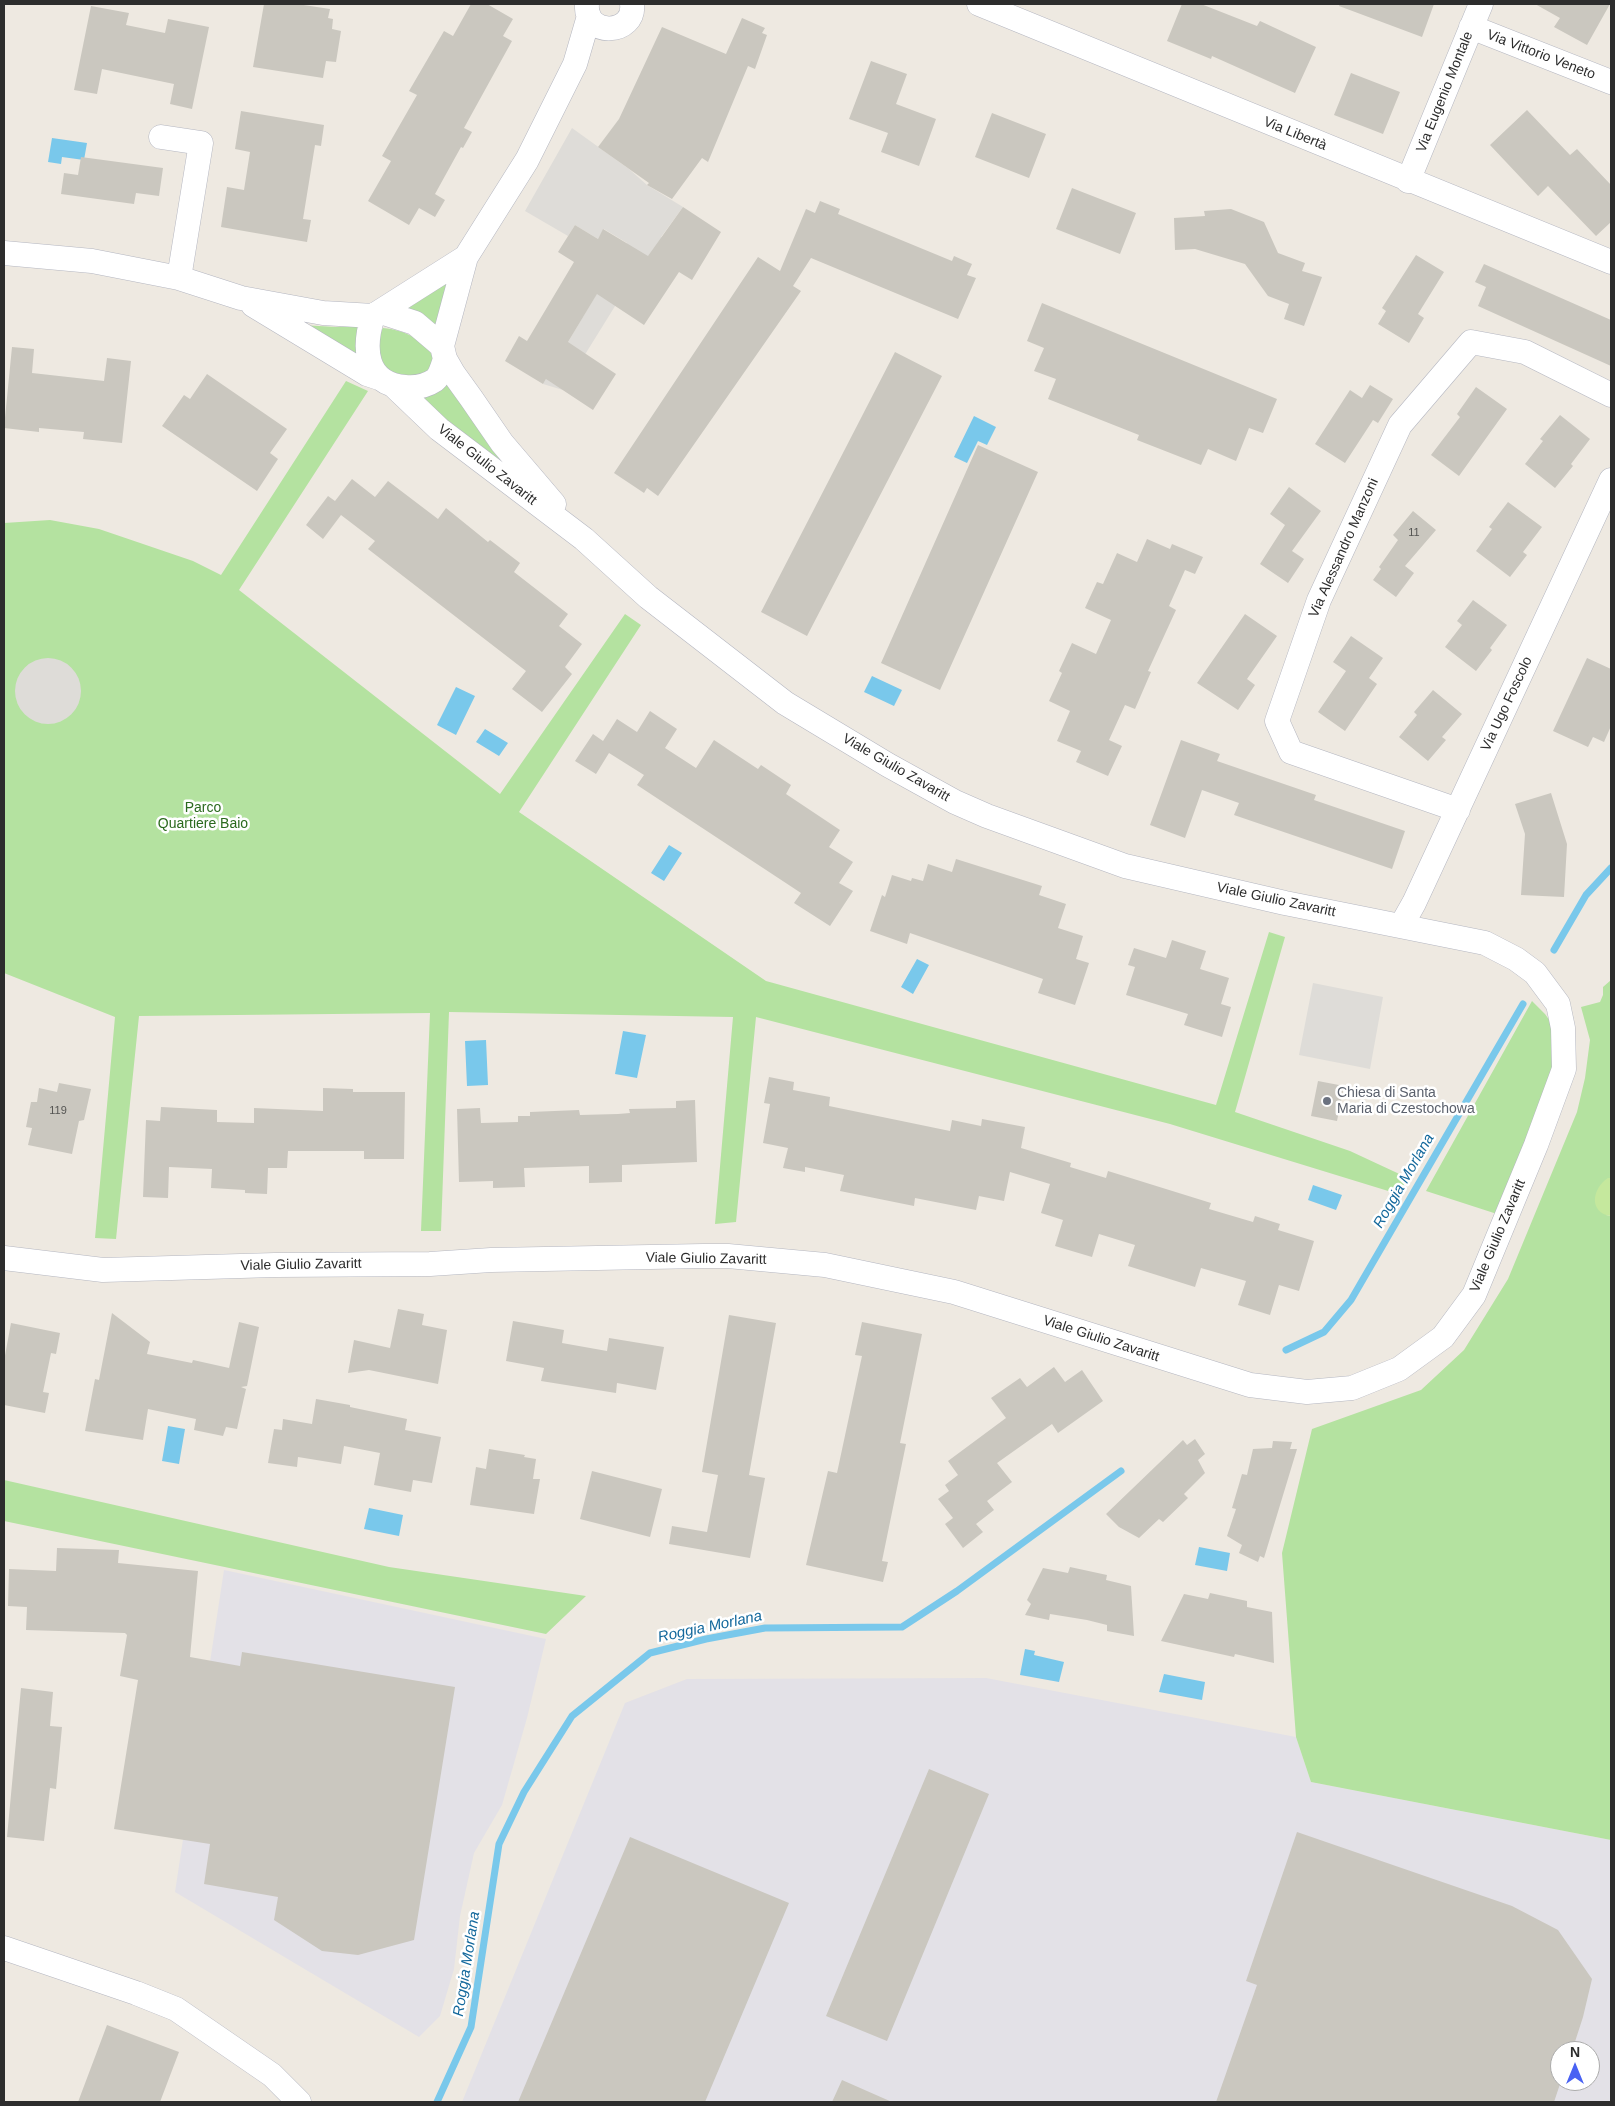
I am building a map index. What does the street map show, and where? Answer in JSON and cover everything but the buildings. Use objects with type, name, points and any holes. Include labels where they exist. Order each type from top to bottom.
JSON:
[{"type":"street","name":"Via Libertà","points":[[979,4],[1408,181],[1611,262]]},
{"type":"street","name":"Via Eugenio Montale","points":[[1408,181],[1481,4]]},
{"type":"street","points":[[466,257],[377,314],[367,335],[368,360],[387,382],[418,388],[436,379],[466,257],[527,160],[575,64],[590,12],[617,28],[625,23],[630,16],[633,5]]},
{"type":"street","name":"Via Vittorio Veneto","points":[[1471,27],[1611,82]]},
{"type":"street","points":[[161,137],[200,142],[179,278]]},
{"type":"street","name":"Viale Giulio Zavaritt","points":[[4,253],[92,261],[179,278],[241,298],[323,313],[377,314]]},
{"type":"street","name":"Viale Giulio Zavaritt","points":[[4,1258],[104,1270],[275,1265],[430,1264],[491,1260],[703,1256],[728,1256],[825,1265],[954,1292],[1250,1385],[1308,1392],[1352,1388],[1399,1369],[1443,1337],[1474,1296],[1536,1145],[1564,1068],[1563,1028],[1558,1004],[1535,973],[1485,943],[1295,905],[1125,866],[987,816],[955,802],[785,704],[648,597],[584,539],[439,429],[387,382],[367,374],[241,298]]},
{"type":"street","points":[[377,314],[415,323],[444,352]]},
{"type":"street","name":"Via Alessandro Manzoni","points":[[1458,810],[1291,752],[1276,721],[1319,600],[1400,425],[1471,342],[1525,352],[1611,395]]},
{"type":"street","name":"Viale Giulio Zavaritt","points":[[444,352],[453,373],[502,443],[584,539]]},
{"type":"street","name":"Via Ugo Foscolo","points":[[1402,926],[1611,480]]},
{"type":"street","points":[[4,1948],[136,1993],[176,2009],[272,2075],[300,2102]]},
{"type":"shaded area","points":[[572,128],[629,169],[647,185],[683,207],[661,237],[674,246],[643,261],[563,390],[543,384],[627,243],[604,229],[598,239],[575,225],[568,236],[525,211]]},
{"type":"shaded area","points":[[48,658],[61,661],[71,668],[78,678],[81,691],[78,704],[71,714],[61,721],[48,724],[35,721],[25,714],[18,704],[15,691],[18,678],[25,668],[35,661]]},
{"type":"shaded area","points":[[1313,983],[1383,997],[1370,1069],[1299,1055]]},
{"type":"shaded area","points":[[224,1570],[546,1639],[527,1718],[502,1805],[474,1853],[460,1916],[454,1969],[440,2016],[419,2037],[175,1892]]},
{"type":"shaded area","points":[[986,1678],[1296,1737],[1311,1782],[1611,1840],[1611,2102],[462,2102],[625,1703],[687,1679]]},
{"type":"green space","points":[[449,279],[442,333],[402,309]]},
{"type":"green space","points":[[301,325],[336,327],[362,325],[359,357]]},
{"type":"green space","points":[[383,328],[406,333],[425,346],[435,359],[425,373],[415,378],[386,375],[375,341]]},
{"type":"green space","points":[[447,376],[519,476],[418,399]]},
{"type":"green space","name":"Parco Quartiere Baio","points":[[346,381],[368,391],[239,590],[500,794],[625,614],[641,625],[519,812],[766,981],[1216,1105],[1269,932],[1285,937],[1235,1112],[1350,1151],[1408,1178],[1398,1194],[1170,1124],[756,1017],[736,1222],[715,1224],[733,1017],[449,1012],[441,1231],[421,1231],[430,1013],[139,1016],[116,1239],[95,1238],[115,1017],[4,973],[4,523],[50,520],[99,529],[193,561],[221,575]]},
{"type":"green space","points":[[1611,980],[1611,1178],[1608,1178],[1606,1215],[1611,1216],[1611,1840],[1311,1782],[1296,1737],[1282,1553],[1312,1429],[1421,1390],[1464,1350],[1508,1279],[1577,1112],[1585,1078],[1590,1040],[1581,1007],[1600,1002],[1603,995],[1603,987]]},
{"type":"green space","points":[[1532,1001],[1555,1028],[1555,1067],[1497,1214],[1426,1191]]},
{"type":"green space","points":[[1608,1178],[1611,1178],[1611,1216],[1599,1210],[1595,1200],[1598,1188]]},
{"type":"green space","points":[[4,1480],[389,1567],[586,1596],[546,1634],[4,1521]]},
{"type":"water","points":[[52,138],[87,143],[84,160],[62,157],[61,164],[48,162]]},
{"type":"water","points":[[974,416],[996,427],[987,445],[978,441],[967,463],[954,457]]},
{"type":"water","points":[[872,676],[902,690],[894,706],[864,692]]},
{"type":"water","points":[[456,687],[475,696],[456,735],[437,725]]},
{"type":"water","points":[[485,729],[508,743],[499,756],[476,742]]},
{"type":"water","points":[[669,845],[682,853],[664,881],[651,873]]},
{"type":"water","points":[[917,959],[929,965],[913,994],[901,987]]},
{"type":"water","points":[[623,1031],[646,1035],[637,1078],[615,1074]]},
{"type":"water","points":[[486,1040],[488,1085],[467,1086],[465,1041]]},
{"type":"water","points":[[1313,1185],[1342,1195],[1336,1210],[1308,1200]]},
{"type":"water","points":[[168,1426],[185,1429],[179,1464],[162,1461]]},
{"type":"water","points":[[369,1508],[403,1515],[399,1536],[364,1529]]},
{"type":"water","points":[[1199,1547],[1230,1553],[1227,1571],[1195,1565]]},
{"type":"water","points":[[1025,1649],[1035,1651],[1034,1655],[1064,1662],[1059,1682],[1020,1675]]},
{"type":"water","points":[[1164,1674],[1205,1682],[1202,1700],[1159,1692]]},
{"type":"waterway","name":"Roggia Morlana","points":[[1554,950],[1586,895],[1611,868]]},
{"type":"waterway","name":"Roggia Morlana","points":[[1286,1350],[1324,1332],[1351,1300],[1523,1004]]},
{"type":"waterway","name":"Roggia Morlana","points":[[437,2102],[471,2027],[499,1844],[524,1792],[572,1716],[650,1653],[706,1639],[765,1628],[902,1627],[957,1591],[1121,1471]]},
{"type":"place","name":"Chiesa di Santa Maria di Czestochowa","points":[[1327,1101]]}]
